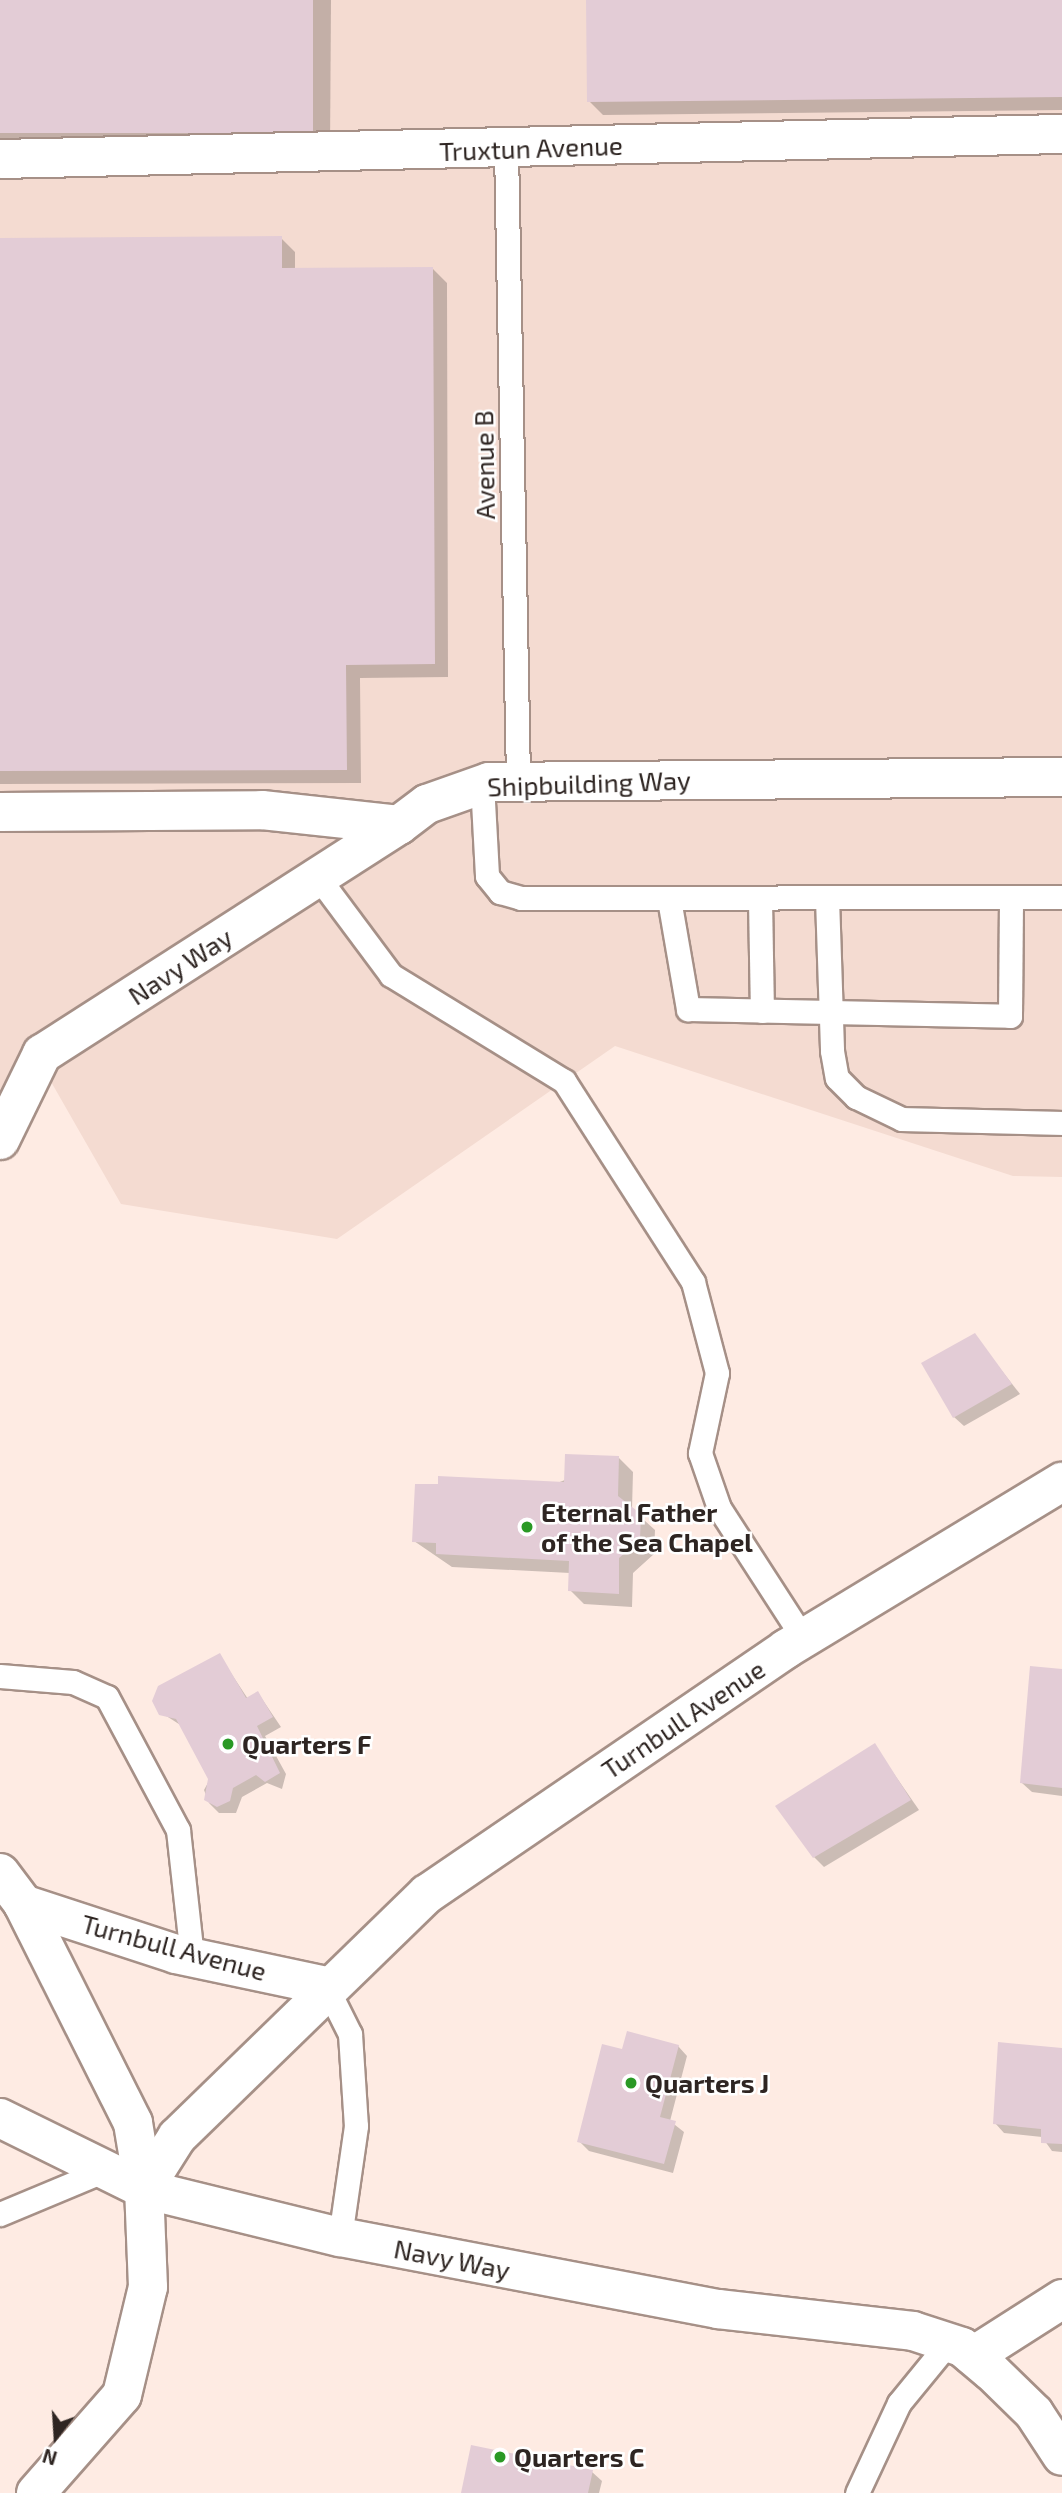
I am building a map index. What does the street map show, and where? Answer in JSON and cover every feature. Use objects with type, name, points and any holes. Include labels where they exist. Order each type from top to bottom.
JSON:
[{"type":"street","name":"Truxtun Avenue","points":[[0,159],[1062,134]]},
{"type":"street","name":"Shipbuilding Way","points":[[399,825],[427,804],[500,782],[1062,777]]},
{"type":"street","points":[[0,812],[262,810],[399,825]]},
{"type":"street","name":"Navy Way","points":[[0,1140],[42,1054],[399,825]]},
{"type":"street","name":"Turnbull Avenue","points":[[144,2189],[177,2137],[326,1986],[427,1894],[803,1638],[1062,1482]]},
{"type":"street","points":[[0,1873],[23,1904],[133,2123],[144,2189],[148,2287],[122,2395],[36,2493]]},
{"type":"street","name":"Turnbull Avenue","points":[[23,1904],[192,1958],[326,1986]]},
{"type":"street","points":[[0,2118],[144,2189]]},
{"type":"street","name":"Navy Way","points":[[144,2189],[340,2237],[718,2309],[913,2330],[961,2349],[1034,2413],[1062,2456]]},
{"type":"street","points":[[961,2349],[1062,2299]]},
{"type":"lane","name":"Avenue B","points":[[506,148],[500,782],[482,857],[500,892],[541,900],[669,900]]},
{"type":"lane","points":[[318,877],[391,975],[564,1081],[693,1282],[717,1373],[700,1453],[719,1508],[803,1638]]},
{"type":"lane","points":[[1011,897],[1010,1016],[688,1009],[669,900],[827,898],[1011,897],[1062,897]]},
{"type":"lane","points":[[827,898],[830,1013],[838,1078],[877,1110],[928,1122],[1062,1123]]},
{"type":"lane","points":[[760,899],[762,1011]]},
{"type":"lane","points":[[0,1676],[73,1682],[107,1697],[178,1830],[192,1958]]},
{"type":"lane","points":[[326,1986],[350,2034],[356,2126],[340,2237]]},
{"type":"lane","points":[[0,2214],[105,2170]]},
{"type":"lane","points":[[857,2493],[899,2403],[961,2349]]},
{"type":"shaded area","points":[[0,0],[1062,0],[1062,1177],[1013,1176],[615,1046],[337,1239],[121,1204],[50,1080],[0,1106]]},
{"type":"building","points":[[0,0],[313,0],[313,133],[0,133]]},
{"type":"building","points":[[586,0],[1062,0],[1062,97],[587,102]]},
{"type":"building","points":[[282,236],[282,268],[433,267],[435,664],[346,665],[347,770],[0,771],[0,238]]},
{"type":"building","points":[[975,1333],[1012,1384],[953,1418],[921,1363]]},
{"type":"building","name":"Eternal Father of the Sea Chapel","points":[[565,1454],[619,1456],[618,1496],[641,1514],[640,1540],[619,1558],[619,1594],[568,1591],[569,1561],[436,1554],[436,1543],[412,1542],[415,1484],[438,1484],[438,1476],[564,1482]]},
{"type":"building","name":"Quarters F","points":[[220,1653],[246,1698],[258,1691],[273,1717],[257,1726],[280,1773],[265,1782],[256,1775],[233,1788],[230,1801],[217,1807],[204,1800],[208,1779],[176,1719],[159,1715],[152,1701],[158,1686]]},
{"type":"building","points":[[1030,1666],[1062,1669],[1062,1788],[1020,1783]]},
{"type":"building","points":[[875,1743],[911,1800],[813,1858],[775,1806]]},
{"type":"building","name":"Quarters J","points":[[627,2031],[679,2045],[660,2117],[676,2121],[664,2164],[577,2142],[602,2044],[622,2049]]},
{"type":"building","points":[[998,2042],[1062,2048],[1062,2144],[1041,2143],[1041,2129],[993,2124]]},
{"type":"building","name":"Quarters C","points":[[471,2445],[593,2470],[588,2493],[461,2493]]},
{"type":"place","name":"Eternal Father of the Sea Chapel","points":[[527,1527]]},
{"type":"place","name":"Quarters F","points":[[228,1744]]},
{"type":"place","name":"Quarters J","points":[[631,2083]]},
{"type":"place","name":"Quarters C","points":[[500,2457]]}]
